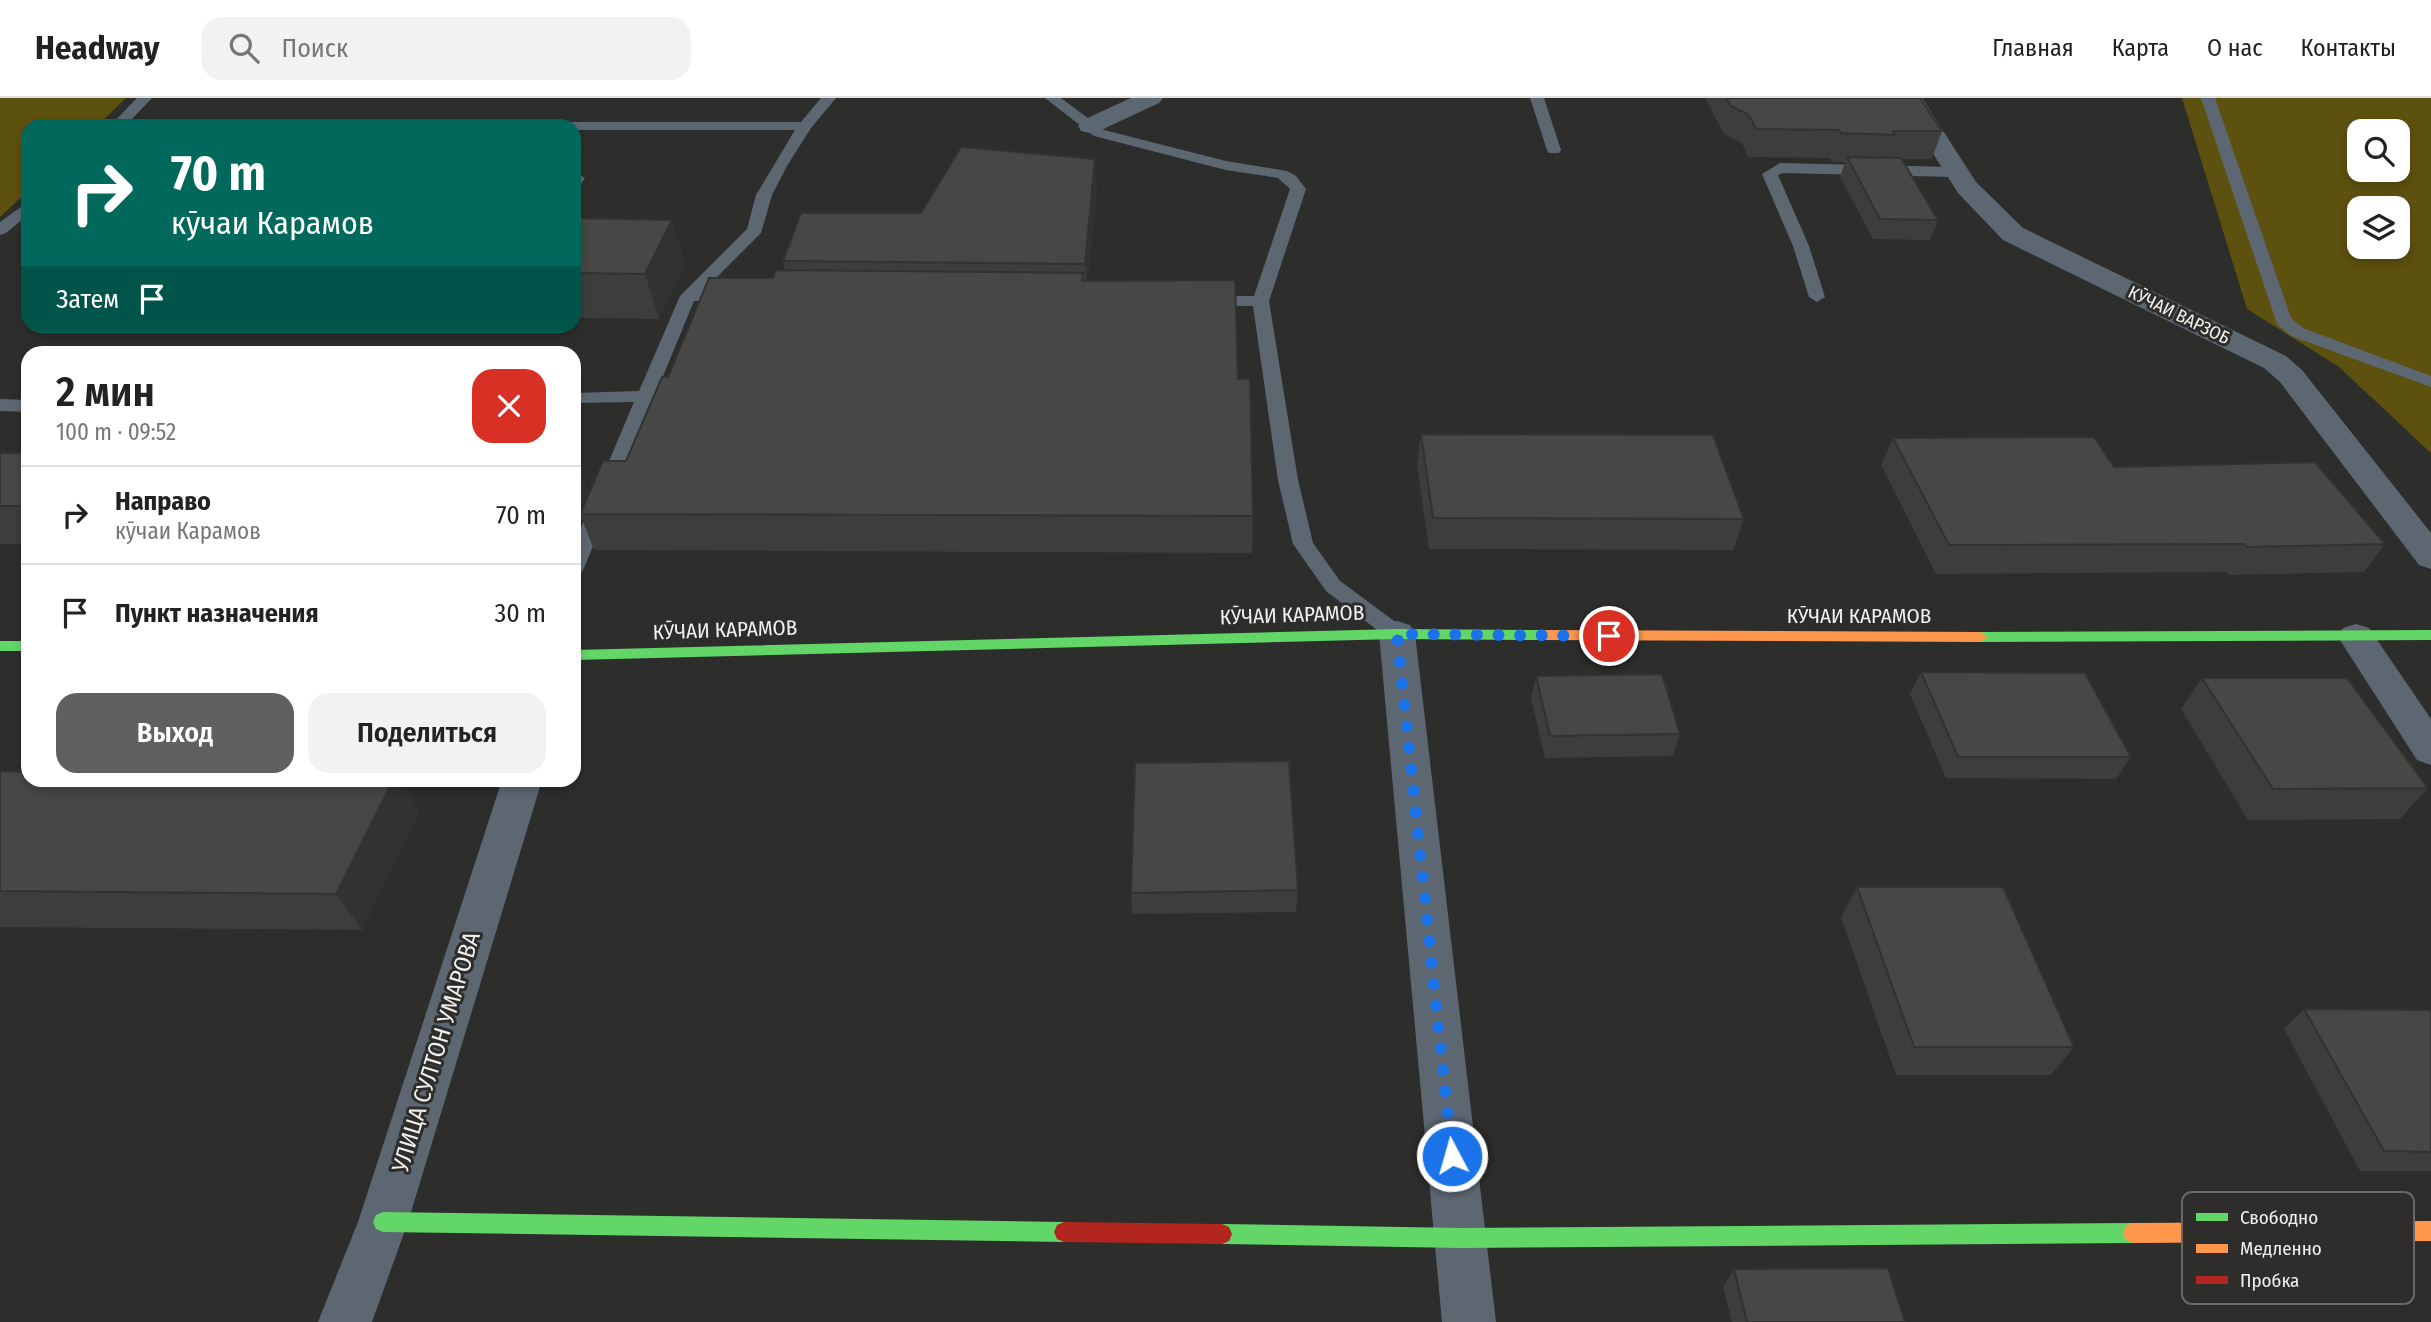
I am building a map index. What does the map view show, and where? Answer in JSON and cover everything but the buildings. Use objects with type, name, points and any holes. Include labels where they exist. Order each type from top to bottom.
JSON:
[{"type":"main road","name":"КӮЧАИ КАРАМОВ","points":[[581,655],[1397,634],[1780,637],[2431,635]]},
{"type":"main road","points":[[0,646],[21,646]]},
{"type":"main road","points":[[383,1222],[1461,1238],[2182,1233]]},
{"type":"street","points":[[1090,126],[1150,98]]},
{"type":"street","name":"КӮЧАИ ВАРЗОБ","points":[[1910,98],[1953,172],[1979,205],[2013,234],[2275,362],[2291,376],[2431,557]]},
{"type":"street","points":[[1397,634],[1469,1322]]},
{"type":"street","points":[[2356,637],[2431,750]]},
{"type":"street","name":"УЛИЦА СУЛТОН УМАРОВА","points":[[345,1322],[383,1222],[520,787]]},
{"type":"lane","points":[[124,119],[145,98]]},
{"type":"lane","points":[[581,552],[688,296],[755,230],[764,195],[805,125],[829,98]]},
{"type":"lane","points":[[1052,98],[1099,133],[1226,165],[1282,174],[1291,179],[1298,189],[1261,301],[1288,480],[1303,544],[1333,586],[1397,634]]},
{"type":"lane","points":[[1537,98],[1555,150]]},
{"type":"lane","points":[[2208,98],[2283,320],[2297,332],[2431,382]]},
{"type":"lane","points":[[581,126],[805,125]]},
{"type":"lane","points":[[1817,297],[1801,246],[1770,174],[1780,168],[1953,172]]},
{"type":"lane","points":[[1,229],[21,213]]},
{"type":"lane","points":[[1,229],[21,229]]},
{"type":"lane","points":[[688,296],[744,296]]},
{"type":"lane","points":[[1191,301],[1261,301]]},
{"type":"lane","points":[[581,398],[648,396]]},
{"type":"lane","points":[[0,405],[21,406]]},
{"type":"shaded area","points":[[0,98],[126,98],[104,119],[21,119],[21,198],[0,217]]},
{"type":"shaded area","points":[[2182,98],[2431,98],[2431,453],[2339,367],[2247,309]]},
{"type":"traffic: fast","points":[[581,655],[1397,634],[1542,635]]},
{"type":"traffic: fast","points":[[1980,637],[2431,635]]},
{"type":"traffic: fast","points":[[0,646],[21,646]]},
{"type":"traffic: fast","points":[[383,1222],[1064,1232]]},
{"type":"traffic: fast","points":[[1222,1234],[1461,1238],[2133,1233]]},
{"type":"traffic: slow","points":[[1542,635],[1980,637]]},
{"type":"traffic: slow","points":[[2414,1231],[2431,1231]]},
{"type":"traffic: slow","points":[[2133,1233],[2182,1233]]},
{"type":"traffic: jam","points":[[1064,1232],[1222,1234]]},
{"type":"route","points":[[1452,1156],[1397,634],[1609,636]]}]
